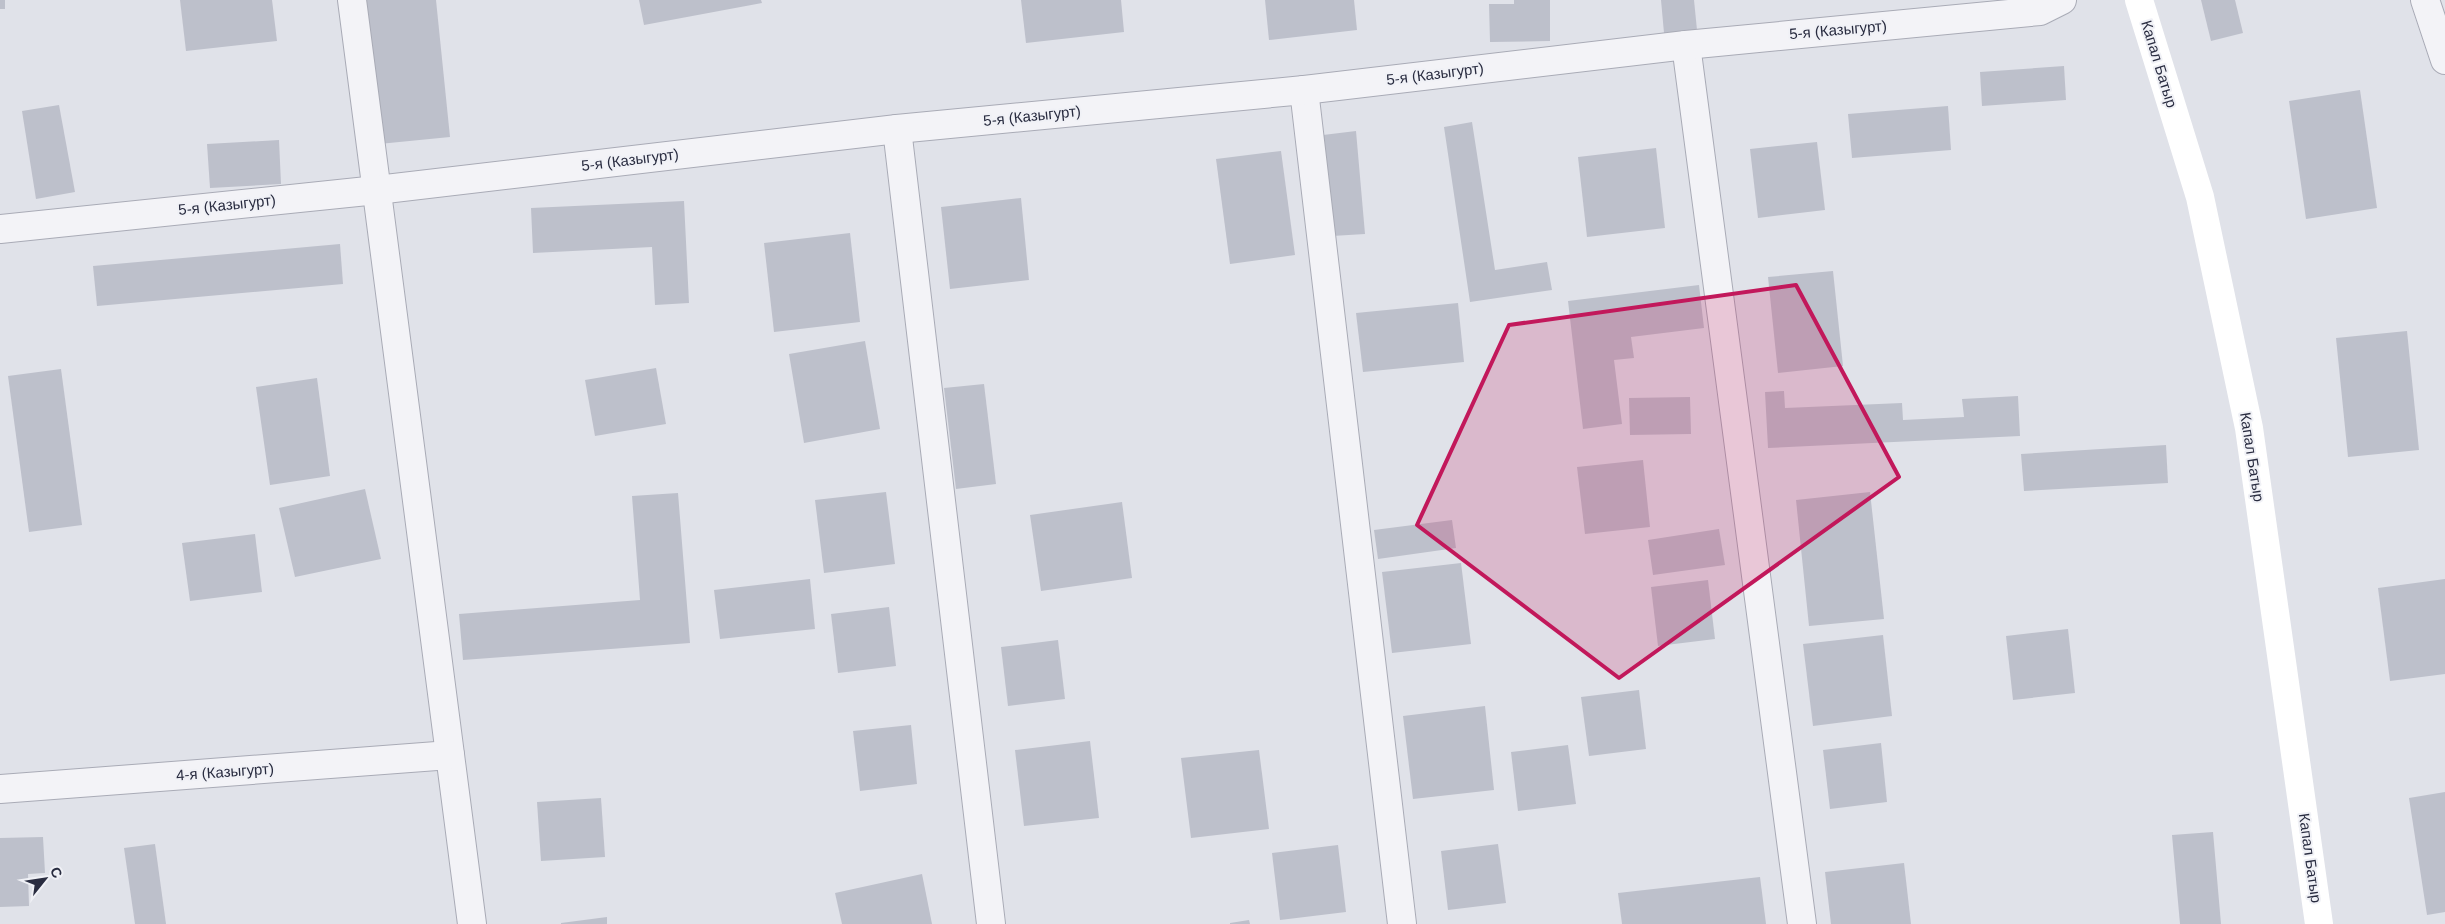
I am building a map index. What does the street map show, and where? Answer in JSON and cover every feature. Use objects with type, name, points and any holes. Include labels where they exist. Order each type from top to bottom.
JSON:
[{"type":"main road","name":"Капал Батыр","points":[[2139,0],[2200,197],[2249,428],[2319,924]]},
{"type":"street","points":[[352,0],[472,924]]},
{"type":"street","name":"5-я (Казыгурт)","points":[[0,229],[377,190],[897,129],[1304,90],[1686,45],[2040,11],[2062,0]]},
{"type":"street","points":[[2425,0],[2445,60]]},
{"type":"street","points":[[1686,45],[1802,924]]},
{"type":"street","points":[[1304,90],[1402,924]]},
{"type":"street","points":[[897,129],[991,924]]},
{"type":"street","name":"4-я (Казыгурт)","points":[[0,789],[450,755]]},
{"type":"highlighted area","points":[[1796,285],[1899,477],[1619,678],[1417,525],[1509,325]]},
{"type":"building","points":[[0,0],[5,0],[5,9],[0,9]]},
{"type":"building","points":[[180,0],[272,0],[277,41],[186,51]]},
{"type":"building","points":[[364,0],[436,0],[450,137],[379,144]]},
{"type":"building","points":[[639,0],[761,0],[762,3],[644,25]]},
{"type":"building","points":[[1021,0],[1121,0],[1124,32],[1026,43]]},
{"type":"building","points":[[1265,0],[1354,0],[1357,30],[1269,40]]},
{"type":"building","points":[[1514,0],[1550,0],[1550,41],[1490,42],[1489,4],[1514,4]]},
{"type":"building","points":[[1661,0],[1694,0],[1697,30],[1664,33]]},
{"type":"building","points":[[2201,0],[2235,0],[2243,33],[2211,41]]},
{"type":"building","points":[[2064,66],[2066,100],[1982,106],[1980,72]]},
{"type":"building","points":[[2360,90],[2377,208],[2306,219],[2289,101]]},
{"type":"building","points":[[59,105],[75,192],[36,199],[22,111]]},
{"type":"building","points":[[1948,106],[1951,150],[1852,158],[1848,114]]},
{"type":"building","points":[[1472,122],[1495,270],[1547,262],[1552,290],[1470,302],[1444,127]]},
{"type":"building","points":[[1356,131],[1365,234],[1332,236],[1323,135]]},
{"type":"building","points":[[279,140],[281,184],[210,188],[207,144]]},
{"type":"building","points":[[1817,142],[1825,210],[1758,218],[1750,149]]},
{"type":"building","points":[[1656,148],[1665,228],[1587,237],[1578,157]]},
{"type":"building","points":[[1281,151],[1295,255],[1230,264],[1216,159]]},
{"type":"building","points":[[1021,198],[1029,280],[950,289],[941,207]]},
{"type":"building","points":[[684,201],[689,303],[655,305],[652,247],[533,253],[531,208]]},
{"type":"building","points":[[850,233],[860,322],[774,332],[764,243]]},
{"type":"building","points":[[340,244],[343,284],[97,306],[93,266]]},
{"type":"building","points":[[1833,271],[1843,366],[1778,373],[1768,277]]},
{"type":"building","points":[[1699,285],[1704,328],[1631,337],[1634,358],[1614,360],[1622,424],[1583,429],[1568,301]]},
{"type":"building","points":[[1458,303],[1464,362],[1363,372],[1356,313]]},
{"type":"building","points":[[2407,331],[2419,450],[2348,457],[2336,338]]},
{"type":"building","points":[[865,341],[880,429],[804,443],[789,354]]},
{"type":"building","points":[[656,368],[666,424],[595,436],[585,380]]},
{"type":"building","points":[[61,369],[82,525],[29,532],[8,376]]},
{"type":"building","points":[[317,378],[330,476],[270,485],[256,387]]},
{"type":"building","points":[[984,384],[996,484],[956,489],[944,388]]},
{"type":"building","points":[[1784,391],[1785,408],[1902,403],[1903,420],[1964,417],[1962,399],[2018,396],[2020,436],[1768,448],[1765,392]]},
{"type":"building","points":[[1690,397],[1691,434],[1630,435],[1629,398]]},
{"type":"building","points":[[2166,445],[2168,483],[2024,491],[2021,454]]},
{"type":"building","points":[[1643,460],[1650,527],[1585,534],[1577,467]]},
{"type":"building","points":[[365,489],[381,559],[295,577],[279,508]]},
{"type":"building","points":[[886,492],[895,564],[824,573],[815,500]]},
{"type":"building","points":[[1870,492],[1884,619],[1809,626],[1796,500]]},
{"type":"building","points":[[678,493],[690,643],[463,660],[459,614],[640,600],[632,496]]},
{"type":"building","points":[[1122,502],[1132,578],[1041,591],[1030,515]]},
{"type":"building","points":[[1452,520],[1456,548],[1378,559],[1374,530]]},
{"type":"building","points":[[1719,529],[1725,565],[1653,575],[1648,540]]},
{"type":"building","points":[[255,534],[262,592],[190,601],[182,543]]},
{"type":"building","points":[[1461,563],[1471,644],[1392,653],[1382,572]]},
{"type":"building","points":[[810,579],[815,629],[720,639],[714,590]]},
{"type":"building","points":[[2445,579],[2445,674],[2390,681],[2378,588]]},
{"type":"building","points":[[1708,580],[1715,639],[1658,646],[1651,587]]},
{"type":"building","points":[[889,607],[896,666],[838,673],[831,614]]},
{"type":"building","points":[[2068,629],[2075,693],[2013,700],[2006,636]]},
{"type":"building","points":[[1883,635],[1892,716],[1813,726],[1803,644]]},
{"type":"building","points":[[1058,640],[1065,699],[1008,706],[1001,647]]},
{"type":"building","points":[[1639,690],[1646,749],[1589,756],[1581,697]]},
{"type":"building","points":[[1485,706],[1494,790],[1413,799],[1403,716]]},
{"type":"building","points":[[911,725],[917,784],[860,791],[853,731]]},
{"type":"building","points":[[1090,741],[1099,818],[1024,826],[1015,750]]},
{"type":"building","points":[[1881,743],[1887,802],[1830,809],[1823,750]]},
{"type":"building","points":[[1568,745],[1576,804],[1518,811],[1511,752]]},
{"type":"building","points":[[1259,750],[1269,829],[1191,838],[1181,758]]},
{"type":"building","points":[[2445,792],[2445,912],[2427,915],[2409,798]]},
{"type":"building","points":[[601,798],[605,857],[541,861],[537,802]]},
{"type":"building","points":[[2213,832],[2221,924],[2180,924],[2172,835]]},
{"type":"building","points":[[43,837],[45,873],[28,874],[29,906],[0,907],[0,838]]},
{"type":"building","points":[[155,844],[166,924],[135,924],[124,848]]},
{"type":"building","points":[[1498,844],[1506,903],[1448,910],[1441,851]]},
{"type":"building","points":[[1338,845],[1346,912],[1280,920],[1272,853]]},
{"type":"building","points":[[1904,863],[1911,924],[1831,924],[1825,872]]},
{"type":"building","points":[[922,874],[932,924],[842,924],[835,893]]},
{"type":"building","points":[[1760,877],[1766,924],[1622,924],[1618,893]]},
{"type":"building","points":[[607,917],[607,924],[561,924],[561,923]]},
{"type":"building","points":[[1249,920],[1250,924],[1230,924],[1230,923]]}]
